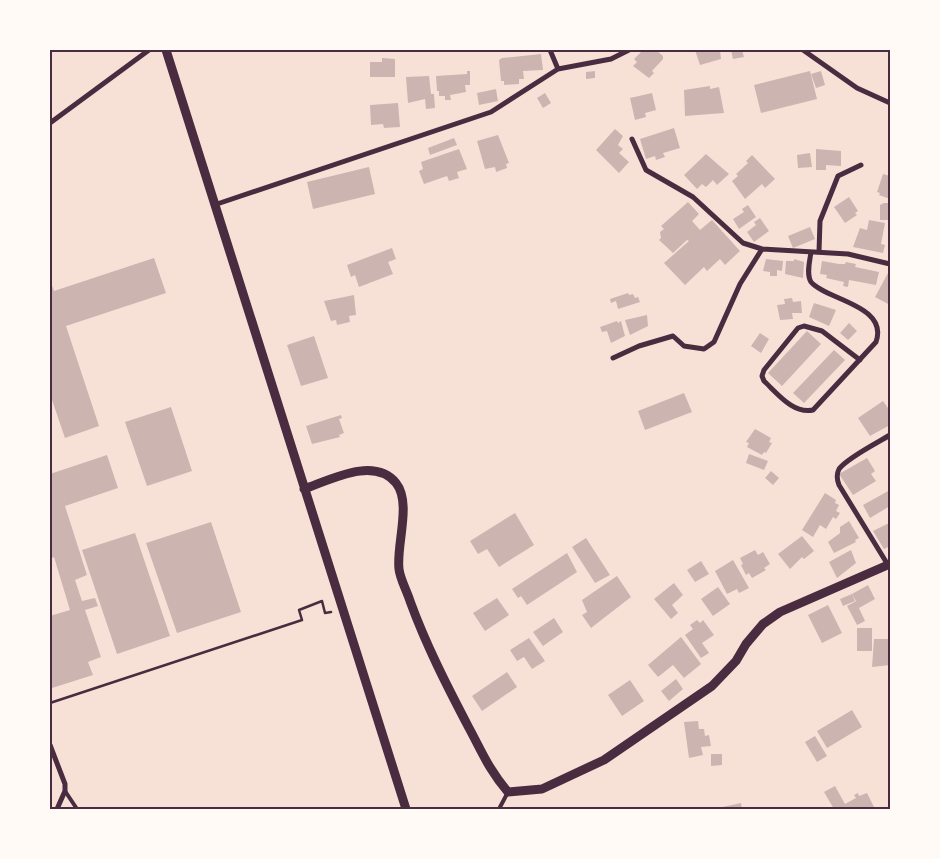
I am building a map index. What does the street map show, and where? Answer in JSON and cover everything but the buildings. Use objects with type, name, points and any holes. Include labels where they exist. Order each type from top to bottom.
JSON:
[{"type":"street","points":[[50,123],[149,50]]},
{"type":"street","points":[[166,50],[406,809]]},
{"type":"street","points":[[550,50],[558,69]]},
{"type":"street","points":[[216,204],[491,112],[558,69],[611,59],[629,50]]},
{"type":"street","points":[[803,50],[857,88],[890,103]]},
{"type":"street","points":[[632,138],[646,170],[694,197],[743,244],[762,249],[848,254],[890,264]]},
{"type":"street","points":[[819,252],[820,221],[838,176],[861,164]]},
{"type":"street","points":[[613,358],[639,346],[673,336],[684,346],[704,349],[714,342],[740,284],[762,249]]},
{"type":"street","points":[[811,252],[808,272],[810,281],[853,303],[871,318],[876,326],[878,336],[876,342],[860,360],[813,410],[804,412],[796,409],[764,381],[762,376],[764,370],[792,335],[804,326],[822,331],[860,360]]},
{"type":"street","points":[[304,489],[346,474],[366,470],[382,472],[396,483],[402,500],[399,569],[418,622],[444,682],[492,773],[508,792],[542,789],[604,760],[712,686],[736,661],[746,644],[763,624],[780,612],[889,565],[839,485],[837,478],[839,470],[846,463],[890,436]]},
{"type":"street","points":[[50,745],[65,784],[65,791],[57,809]]},
{"type":"lane","points":[[65,791],[77,809]]},
{"type":"lane","points":[[499,809],[508,792]]},
{"type":"path","points":[[50,703],[302,620],[299,610],[322,601],[325,613],[342,608]]}]
